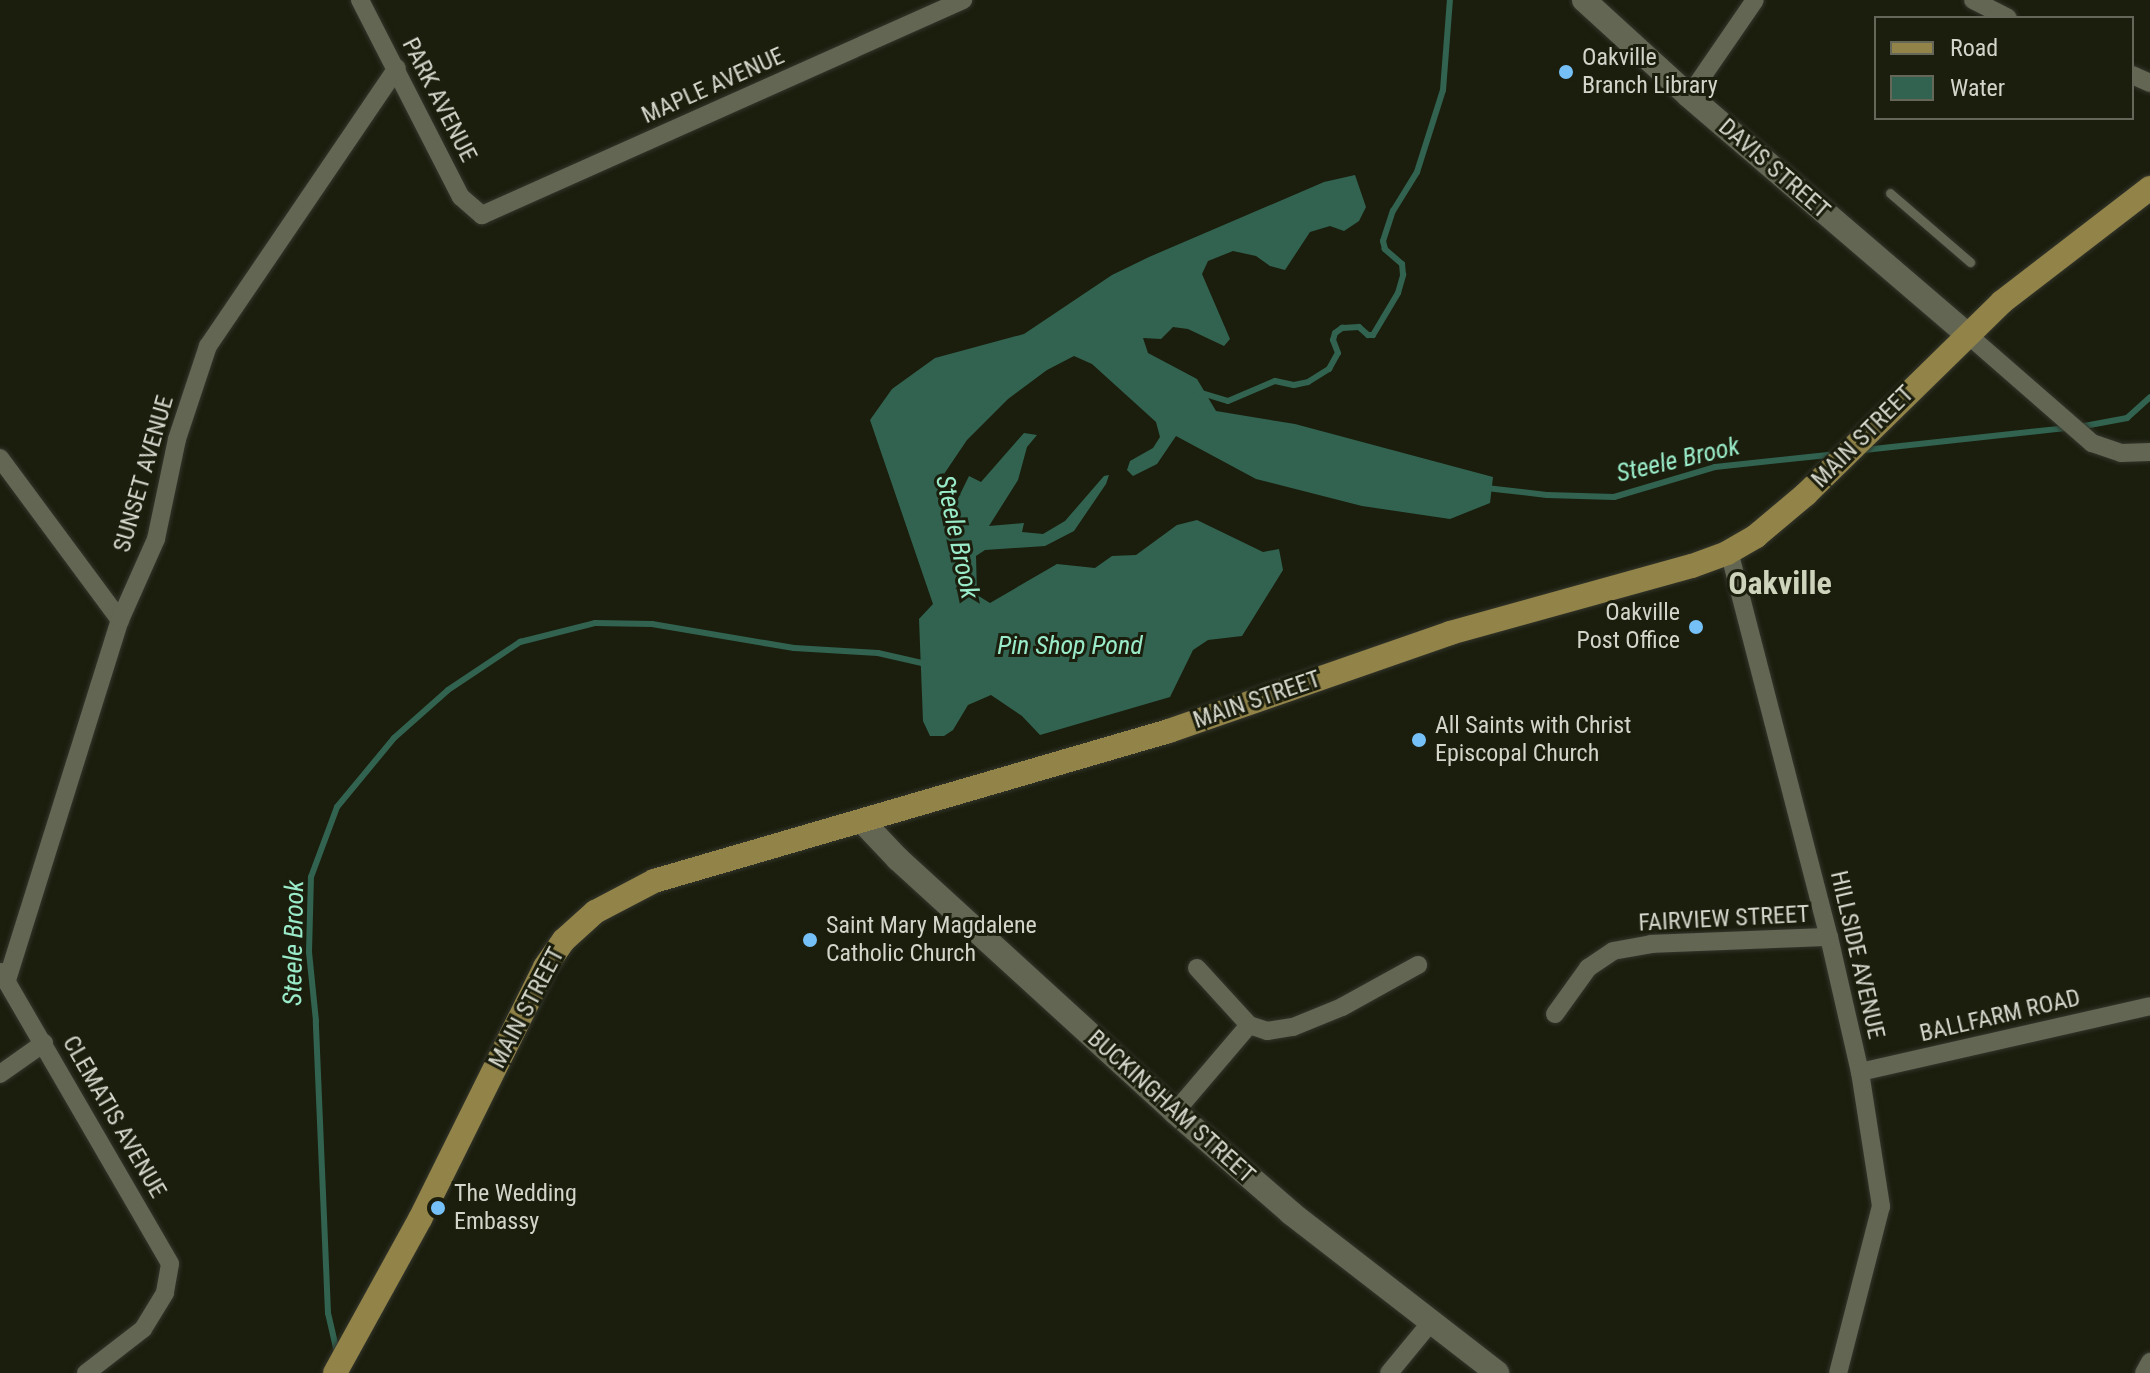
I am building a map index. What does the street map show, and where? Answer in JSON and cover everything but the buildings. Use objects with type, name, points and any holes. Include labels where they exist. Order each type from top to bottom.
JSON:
[{"type":"main road","name":"DAVIS STREET","points":[[1584,0],[1689,96],[1967,334]]},
{"type":"main road","name":"MAIN STREET","points":[[335,1373],[420,1219],[528,997],[545,967],[578,925],[654,881],[1169,731],[1487,621],[1692,566],[1729,551],[1765,529],[1814,486],[1967,334],[2150,188]]},
{"type":"main road","name":"BUCKINGHAM STREET","points":[[862,821],[898,859],[1175,1112],[1299,1219],[1497,1373]]},
{"type":"street","name":"PARK AVENUE","points":[[360,0],[461,197],[482,215]]},
{"type":"street","name":"MAPLE AVENUE","points":[[482,215],[963,0]]},
{"type":"street","points":[[1689,96],[1755,0]]},
{"type":"street","points":[[1973,0],[2001,10]]},
{"type":"street","name":"SUNSET AVENUE","points":[[4,976],[120,620],[156,539],[177,439],[208,346],[397,68]]},
{"type":"street","points":[[1967,334],[2092,443],[2121,453],[2150,452]]},
{"type":"street","points":[[0,458],[120,620]]},
{"type":"street","name":"HILLSIDE AVENUE","points":[[1729,551],[1829,937],[1860,1072],[1881,1206],[1838,1373]]},
{"type":"street","name":"FAIRVIEW STREET","points":[[1555,1014],[1588,968],[1613,951],[1651,944],[1829,937]]},
{"type":"street","points":[[1197,968],[1249,1025],[1267,1031],[1293,1027],[1342,1007],[1418,965]]},
{"type":"street","name":"CLEMATIS AVENUE","points":[[4,976],[170,1264],[165,1293],[143,1329],[86,1373]]},
{"type":"street","name":"BALLFARM ROAD","points":[[1860,1072],[2150,1006]]},
{"type":"street","points":[[1175,1112],[1249,1025]]},
{"type":"street","points":[[0,1074],[44,1043]]},
{"type":"street","points":[[1389,1373],[1431,1322]]},
{"type":"street","points":[[2144,1373],[2150,1362]]},
{"type":"lane","points":[[1890,193],[1970,262]]},
{"type":"water","name":"Pin Shop Pond","points":[[1355,175],[1366,207],[1359,221],[1344,231],[1330,226],[1310,232],[1285,270],[1270,266],[1256,256],[1233,251],[1208,261],[1202,274],[1230,339],[1224,346],[1188,329],[1173,327],[1161,339],[1143,338],[1148,353],[1197,379],[1216,411],[1295,424],[1493,477],[1490,503],[1450,519],[1362,506],[1256,479],[1176,436],[1157,464],[1133,476],[1127,470],[1130,461],[1153,448],[1160,437],[1156,422],[1092,364],[1074,356],[1047,370],[1008,399],[967,440],[944,474],[940,496],[943,516],[946,523],[969,476],[981,482],[1024,433],[1037,435],[1027,447],[1018,480],[989,526],[1024,523],[1022,532],[1043,534],[1065,521],[1104,476],[1109,475],[1106,484],[1074,531],[1045,546],[985,550],[976,556],[977,595],[990,603],[1057,564],[1095,568],[1112,556],[1136,555],[1177,525],[1197,520],[1263,552],[1279,549],[1283,570],[1242,636],[1208,640],[1193,650],[1170,697],[1040,735],[1022,716],[991,695],[968,705],[953,730],[944,736],[930,736],[923,721],[919,619],[933,604],[870,420],[892,389],[935,358],[1024,334],[1112,275],[1149,257],[1324,182]]},
{"type":"waterway","points":[[1195,391],[1228,401],[1275,381],[1294,385],[1308,382],[1329,369],[1338,353],[1333,340],[1335,333],[1342,328],[1359,327],[1368,335],[1373,335],[1398,293],[1403,275],[1402,264],[1385,249],[1383,241],[1393,211],[1417,172],[1443,90],[1450,0]]},
{"type":"waterway","name":"Steele Brook","points":[[2079,427],[2127,418],[2150,397]]},
{"type":"waterway","name":"Steele Brook","points":[[1864,450],[2068,428]]},
{"type":"waterway","name":"Steele Brook","points":[[1486,488],[1547,495],[1614,497],[1715,467],[1837,454]]},
{"type":"waterway","name":"Steele Brook","points":[[337,1352],[328,1313],[316,1021],[309,952],[311,877],[337,807],[394,738],[448,690],[520,642],[595,623],[652,624],[794,648],[878,653],[922,663],[927,660]]},
{"type":"place","name":"Oakville Branch Library","points":[[1566,72]]},
{"type":"place","name":"Oakville Post Office","points":[[1696,627]]},
{"type":"place","name":"All Saints with Christ Episcopal Church","points":[[1419,740]]},
{"type":"place","name":"Saint Mary Magdalene Catholic Church","points":[[810,940]]},
{"type":"place","name":"The Wedding Embassy","points":[[438,1208]]},
{"type":"district","name":"Oakville","points":[[1780,583]]}]
